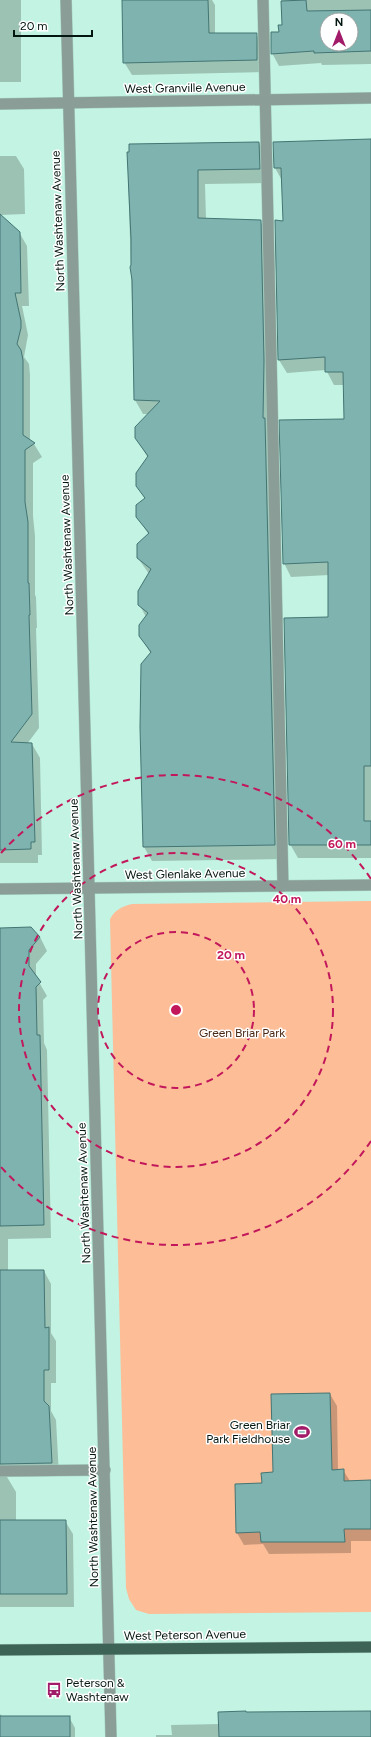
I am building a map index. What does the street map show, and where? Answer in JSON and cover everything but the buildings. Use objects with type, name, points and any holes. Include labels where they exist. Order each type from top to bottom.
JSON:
[{"type":"main road","name":"West Peterson Avenue","points":[[0,1650],[371,1646]]},
{"type":"street","name":"North Washtenaw Avenue","points":[[66,0],[111,1737]]},
{"type":"street","points":[[263,0],[283,886]]},
{"type":"street","name":"West Granville Avenue","points":[[0,104],[371,98]]},
{"type":"street","name":"West Glenlake Avenue","points":[[0,889],[371,885]]},
{"type":"street","points":[[0,1471],[105,1470]]},
{"type":"green space","name":"Green Briar Park","points":[[371,901],[371,1612],[149,1614],[136,1610],[129,1599],[126,1588],[110,919],[119,909],[132,904]]},
{"type":"place","name":"Green Briar Park Fieldhouse","points":[[302,1432]]},
{"type":"place","name":"Peterson & Washtenaw","points":[[54,1690]]}]
